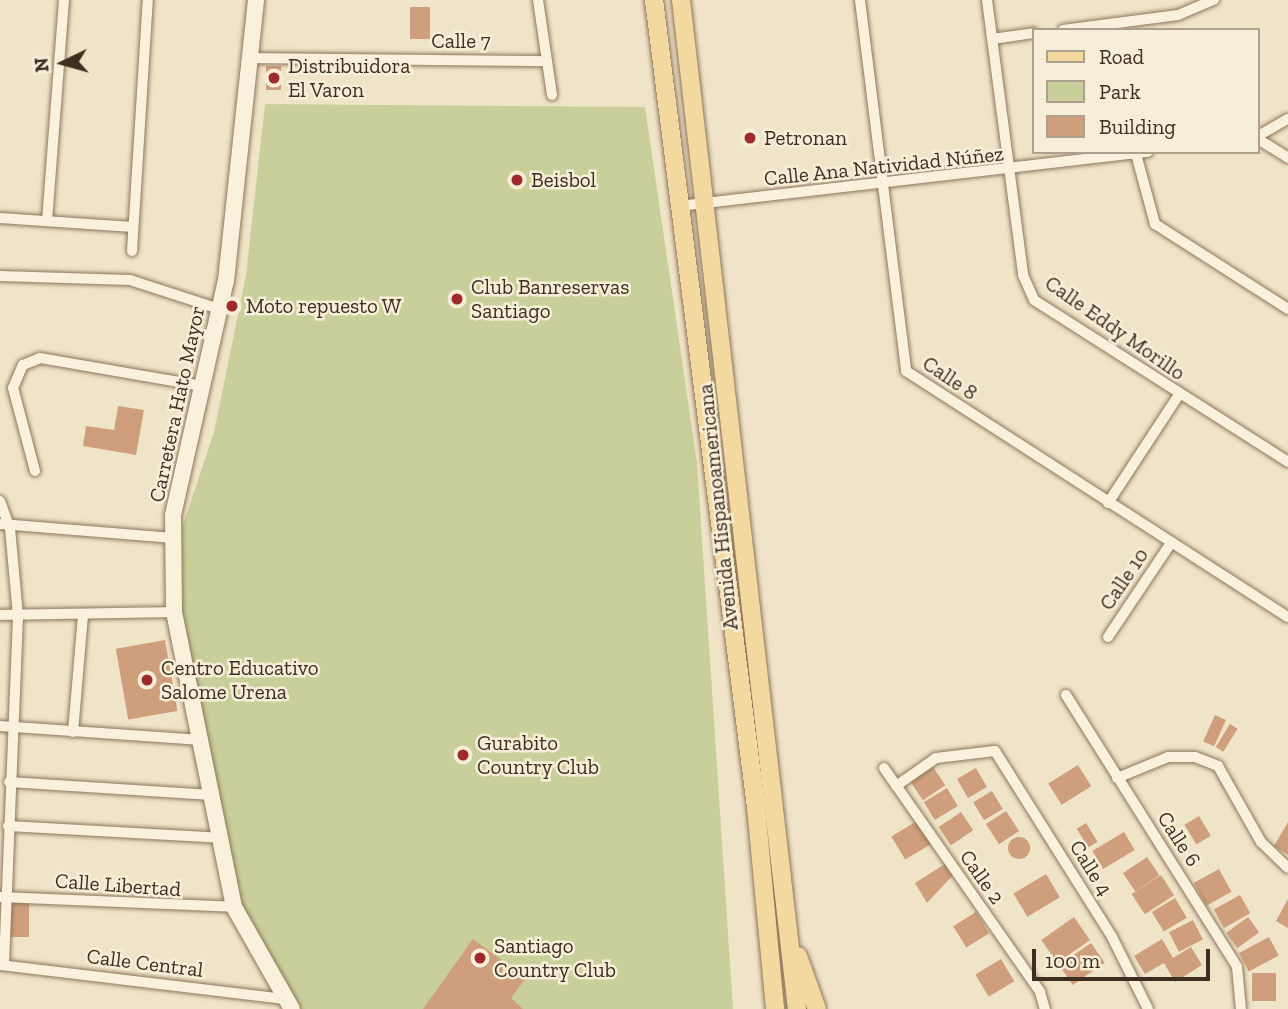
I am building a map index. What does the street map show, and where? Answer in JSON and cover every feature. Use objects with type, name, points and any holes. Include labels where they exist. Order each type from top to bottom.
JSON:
[{"type":"main road","name":"Avenida Hispanoamericana","points":[[654,0],[768,936]]},
{"type":"main road","name":"Avenida Hispanoamericana","points":[[681,0],[797,1009]]},
{"type":"main road","points":[[788,926],[817,1009]]},
{"type":"main road","points":[[768,936],[769,1009]]},
{"type":"main road","points":[[768,936],[775,1009]]},
{"type":"street","points":[[47,221],[64,0]]},
{"type":"street","points":[[132,251],[148,0]]},
{"type":"street","name":"Carretera Hato Mayor","points":[[256,0],[219,309],[173,515],[174,612],[234,907],[289,1004]]},
{"type":"street","points":[[538,0],[552,95]]},
{"type":"street","name":"Calle 8","points":[[860,0],[906,371],[1288,617]]},
{"type":"street","name":"Calle Eddy Morillo","points":[[988,0],[1023,275],[1034,300],[1178,396],[1288,462]]},
{"type":"street","points":[[1078,28],[1178,15],[1214,0]]},
{"type":"street","points":[[992,39],[1032,33]]},
{"type":"street","name":"Calle 7","points":[[250,58],[547,61]]},
{"type":"street","points":[[1260,137],[1288,118]]},
{"type":"street","points":[[1260,139],[1288,158]]},
{"type":"street","points":[[1136,154],[1155,224],[1288,309]]},
{"type":"street","name":"Calle Ana Natividad Núñez","points":[[679,206],[1010,172],[1136,154]]},
{"type":"street","points":[[0,218],[134,227]]},
{"type":"street","points":[[0,276],[130,281],[219,309]]},
{"type":"street","points":[[35,471],[13,388],[23,365],[40,358],[202,386]]},
{"type":"street","points":[[1108,503],[1178,396]]},
{"type":"street","points":[[0,501],[18,617],[9,782],[4,807],[8,826],[2,897],[2,965]]},
{"type":"street","points":[[5,526],[174,538]]},
{"type":"street","name":"Calle 10","points":[[1108,637],[1171,543]]},
{"type":"street","points":[[0,615],[18,617],[174,612]]},
{"type":"street","points":[[74,732],[83,615]]},
{"type":"street","name":"Calle 6","points":[[1066,695],[1237,967],[1241,1009]]},
{"type":"street","points":[[0,726],[202,740]]},
{"type":"street","name":"Calle 4","points":[[896,786],[936,758],[995,751],[1112,937],[1148,1009]]},
{"type":"street","points":[[1117,778],[1168,757],[1195,757],[1218,766],[1261,842],[1288,868]]},
{"type":"street","name":"Calle 2","points":[[884,768],[1040,992],[1045,1009]]},
{"type":"street","points":[[9,782],[212,795]]},
{"type":"street","points":[[8,826],[220,838]]},
{"type":"street","name":"Calle Libertad","points":[[2,897],[234,907]]},
{"type":"street","name":"Calle Central","points":[[2,965],[289,1004]]},
{"type":"green space","name":"Gurabito Country Club","points":[[265,104],[645,107],[697,463],[733,1009],[297,1009],[239,901],[181,608],[182,528],[214,432],[246,275]]},
{"type":"building","points":[[410,7],[430,7],[430,39],[410,39]]},
{"type":"building","name":"Distribuidora El Varon","points":[[266,66],[281,66],[281,90],[266,90]]},
{"type":"building","points":[[118,406],[144,410],[136,455],[83,446],[86,426],[114,430]]},
{"type":"building","name":"Centro Educativo Salome Urena","points":[[165,640],[178,711],[128,720],[116,649]]},
{"type":"building","points":[[1215,715],[1226,720],[1214,746],[1203,741]]},
{"type":"building","points":[[1230,724],[1238,729],[1223,752],[1216,747]]},
{"type":"building","points":[[1078,765],[1091,786],[1062,805],[1048,784]]},
{"type":"building","points":[[933,767],[945,785],[923,800],[911,782]]},
{"type":"building","points":[[976,768],[987,787],[968,798],[957,779]]},
{"type":"building","points":[[947,788],[958,806],[935,820],[924,802]]},
{"type":"building","points":[[992,791],[1003,809],[984,820],[973,802]]},
{"type":"building","points":[[1006,811],[1019,831],[999,844],[986,824]]},
{"type":"building","points":[[961,812],[973,830],[951,845],[939,827]]},
{"type":"building","points":[[1199,816],[1211,836],[1196,844],[1184,825]]},
{"type":"building","points":[[917,821],[931,844],[905,860],[891,836]]},
{"type":"building","points":[[1288,822],[1288,855],[1274,846]]},
{"type":"building","points":[[1086,823],[1098,842],[1088,847],[1077,829]]},
{"type":"building","points":[[1124,832],[1135,850],[1103,869],[1092,851]]},
{"type":"building","points":[[1019,837],[1027,840],[1030,848],[1027,856],[1019,859],[1011,856],[1008,848],[1011,840]]},
{"type":"building","points":[[1147,857],[1159,875],[1135,891],[1123,873]]},
{"type":"building","points":[[945,864],[954,874],[927,903],[915,883]]},
{"type":"building","points":[[1219,869],[1232,892],[1206,906],[1194,883]]},
{"type":"building","points":[[1046,874],[1060,897],[1027,917],[1013,894]]},
{"type":"building","points":[[1161,875],[1174,895],[1145,914],[1132,894]]},
{"type":"building","points":[[1240,895],[1250,913],[1224,928],[1214,910]]},
{"type":"building","points":[[1175,898],[1187,918],[1164,932],[1152,912]]},
{"type":"building","points":[[1288,899],[1288,928],[1276,921]]},
{"type":"building","points":[[9,902],[29,902],[29,937],[9,937]]},
{"type":"building","points":[[976,912],[989,933],[966,948],[953,926]]},
{"type":"building","points":[[1074,917],[1090,940],[1057,963],[1041,940]]},
{"type":"building","points":[[1248,917],[1259,932],[1237,948],[1226,933]]},
{"type":"building","points":[[1193,920],[1203,940],[1179,952],[1169,932]]},
{"type":"building","points":[[1269,937],[1279,956],[1249,972],[1239,953]]},
{"type":"building","name":"Santiago Country Club","points":[[473,939],[526,978],[511,998],[523,1009],[423,1009]]},
{"type":"building","points":[[1162,939],[1173,958],[1191,947],[1202,965],[1175,982],[1164,963],[1145,974],[1134,956]]},
{"type":"building","points":[[1091,943],[1105,963],[1073,985],[1059,965]]},
{"type":"building","points":[[1001,959],[1014,981],[989,997],[975,974]]},
{"type":"building","points":[[1252,973],[1276,973],[1276,1001],[1252,1001]]},
{"type":"place","name":"Distribuidora El Varon","points":[[274,78]]},
{"type":"place","name":"Petronan","points":[[750,138]]},
{"type":"place","name":"Beisbol","points":[[517,180]]},
{"type":"place","name":"Club Banreservas Santiago","points":[[457,299]]},
{"type":"place","name":"Moto repuesto W","points":[[232,306]]},
{"type":"place","name":"Centro Educativo Salome Urena","points":[[147,680]]},
{"type":"place","name":"Gurabito Country Club","points":[[463,755]]},
{"type":"place","name":"Santiago Country Club","points":[[480,958]]}]
